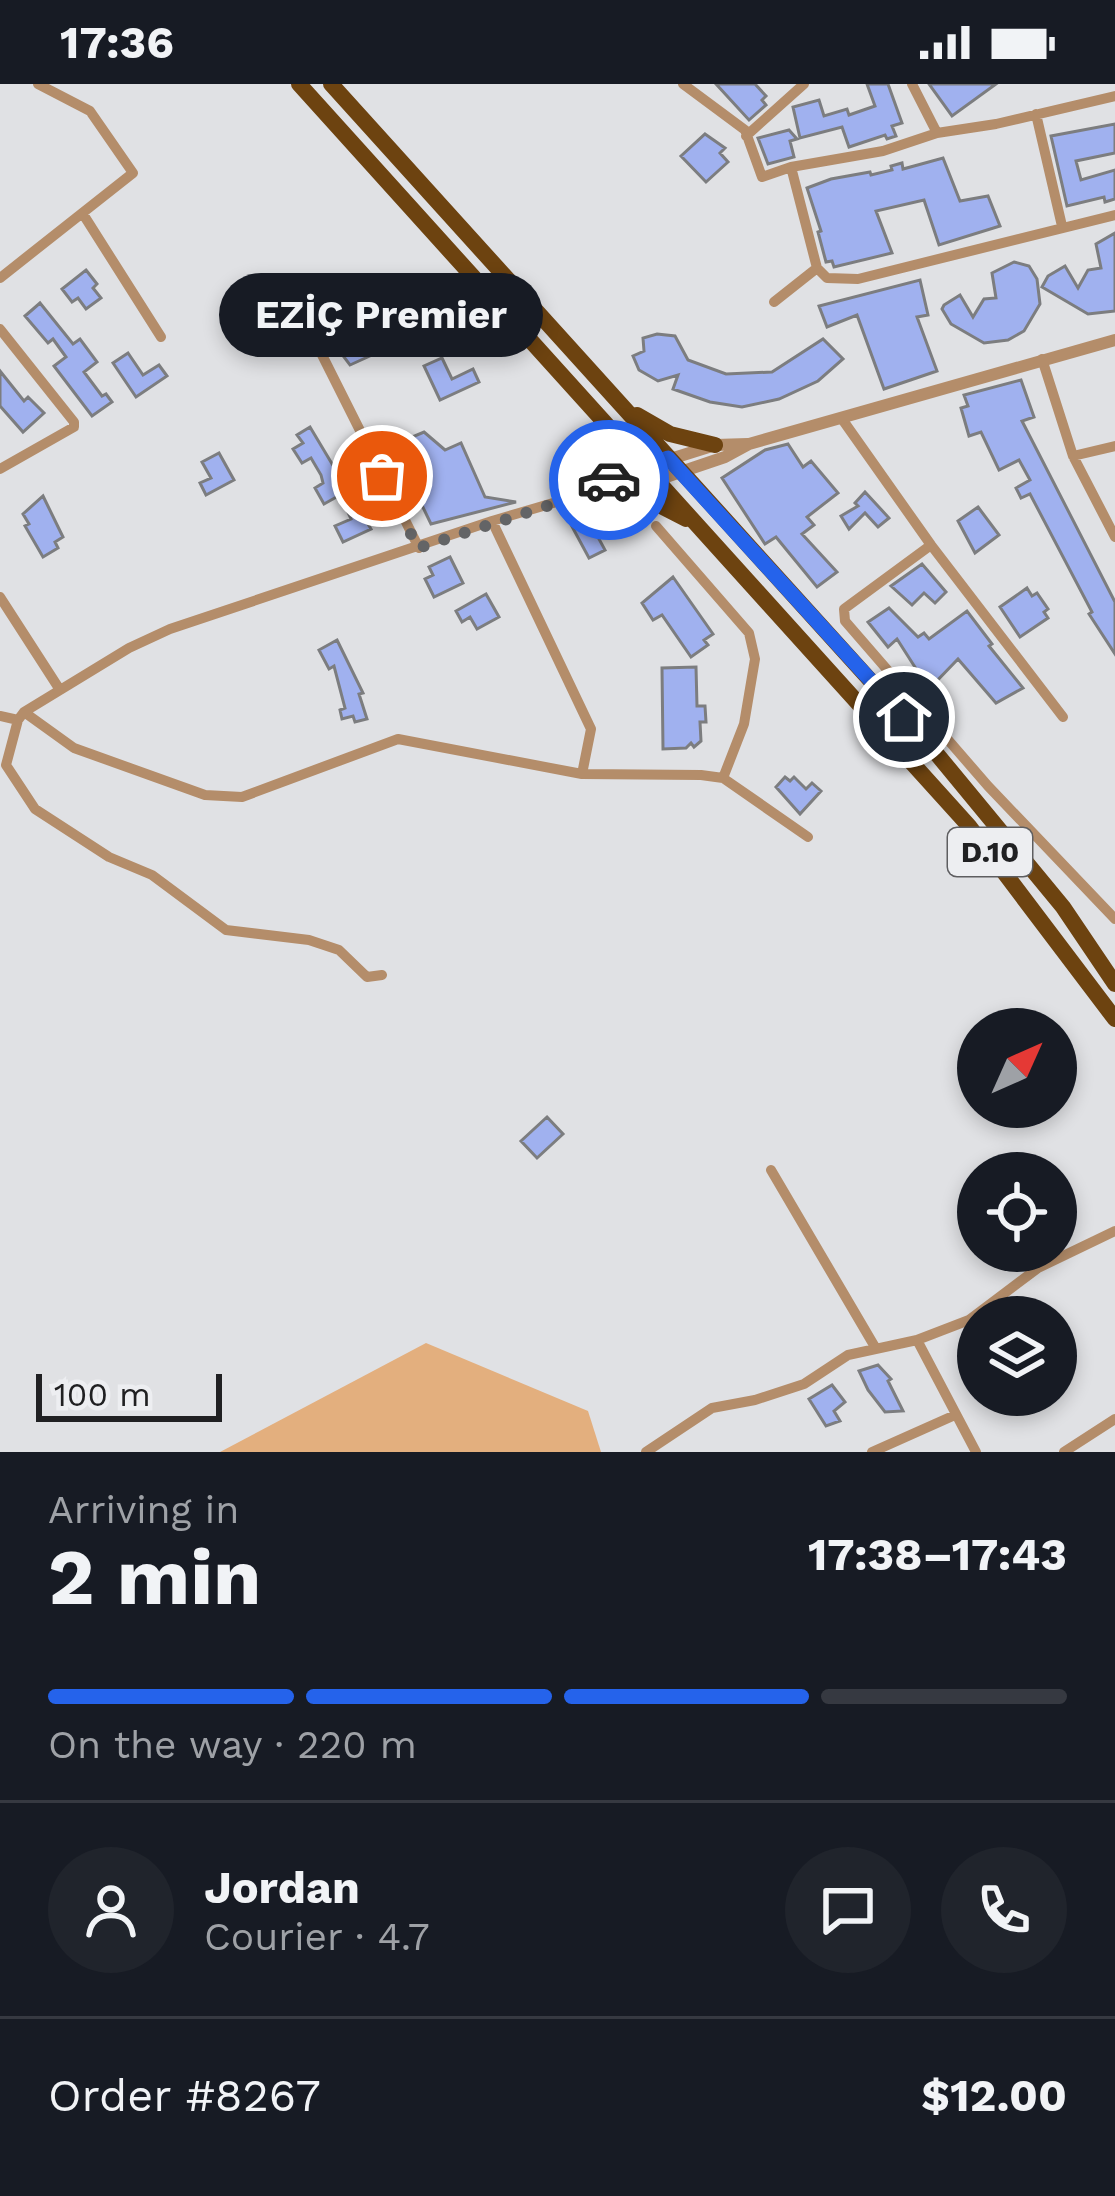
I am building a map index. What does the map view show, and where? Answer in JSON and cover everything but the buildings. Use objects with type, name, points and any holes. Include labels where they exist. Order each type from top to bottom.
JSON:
[{"type":"highway","name":"D.10","points":[[299,84],[970,826],[1115,1018]]},
{"type":"highway","name":"D.10","points":[[331,84],[989,814],[1063,907],[1115,984]]},
{"type":"highway","points":[[620,406],[670,434],[715,445]]},
{"type":"highway","points":[[595,488],[621,458],[604,421]]},
{"type":"highway","points":[[626,488],[702,529]]},
{"type":"street","points":[[0,278],[134,173],[90,111],[38,84]]},
{"type":"street","points":[[683,84],[734,120],[746,136],[762,177],[791,167],[883,151],[937,133],[1115,96]]},
{"type":"street","points":[[746,136],[804,84]]},
{"type":"street","points":[[912,84],[937,133]]},
{"type":"street","points":[[1036,114],[1062,226]]},
{"type":"street","points":[[791,167],[818,268],[827,278],[858,279],[1115,215]]},
{"type":"street","points":[[83,214],[160,337]]},
{"type":"street","points":[[774,302],[818,268]]},
{"type":"street","points":[[0,329],[74,422],[74,428],[0,469]]},
{"type":"street","points":[[310,331],[418,548]]},
{"type":"street","points":[[382,975],[367,977],[339,950],[309,940],[226,930],[152,874],[109,857],[35,809],[6,765],[21,716],[129,648],[170,629],[595,488],[1115,340]]},
{"type":"street","points":[[1042,359],[1073,455],[1115,537]]},
{"type":"street","points":[[842,419],[931,545],[1064,717]]},
{"type":"street","points":[[674,465],[715,445],[749,444]]},
{"type":"street","points":[[1073,455],[1115,446]]},
{"type":"street","points":[[595,488],[626,488],[651,473]]},
{"type":"street","points":[[492,521],[591,729],[582,774]]},
{"type":"street","points":[[656,526],[749,633],[755,658],[744,724],[723,778]]},
{"type":"street","points":[[931,545],[844,609],[845,621],[973,769],[1115,920]]},
{"type":"street","points":[[0,597],[60,690]]},
{"type":"street","points":[[0,716],[21,716],[74,748],[205,795],[242,797],[398,739],[582,774],[723,778],[808,837]]},
{"type":"street","points":[[771,1170],[875,1347]]},
{"type":"street","points":[[646,1452],[712,1408],[804,1384],[848,1354],[917,1340],[969,1320],[1038,1268],[1113,1237]]},
{"type":"street","points":[[917,1340],[976,1452]]},
{"type":"street","points":[[872,1452],[955,1415]]},
{"type":"street","points":[[1064,1452],[1115,1419]]},
{"type":"shaded area","points":[[426,1343],[588,1411],[601,1452],[220,1452]]},
{"type":"way so far","points":[[382,476],[418,548],[587,493],[609,480]]},
{"type":"place","name":"EZİÇ Premier","points":[[382,476]]},
{"type":"route","points":[[609,480],[668,458],[904,717]]}]
